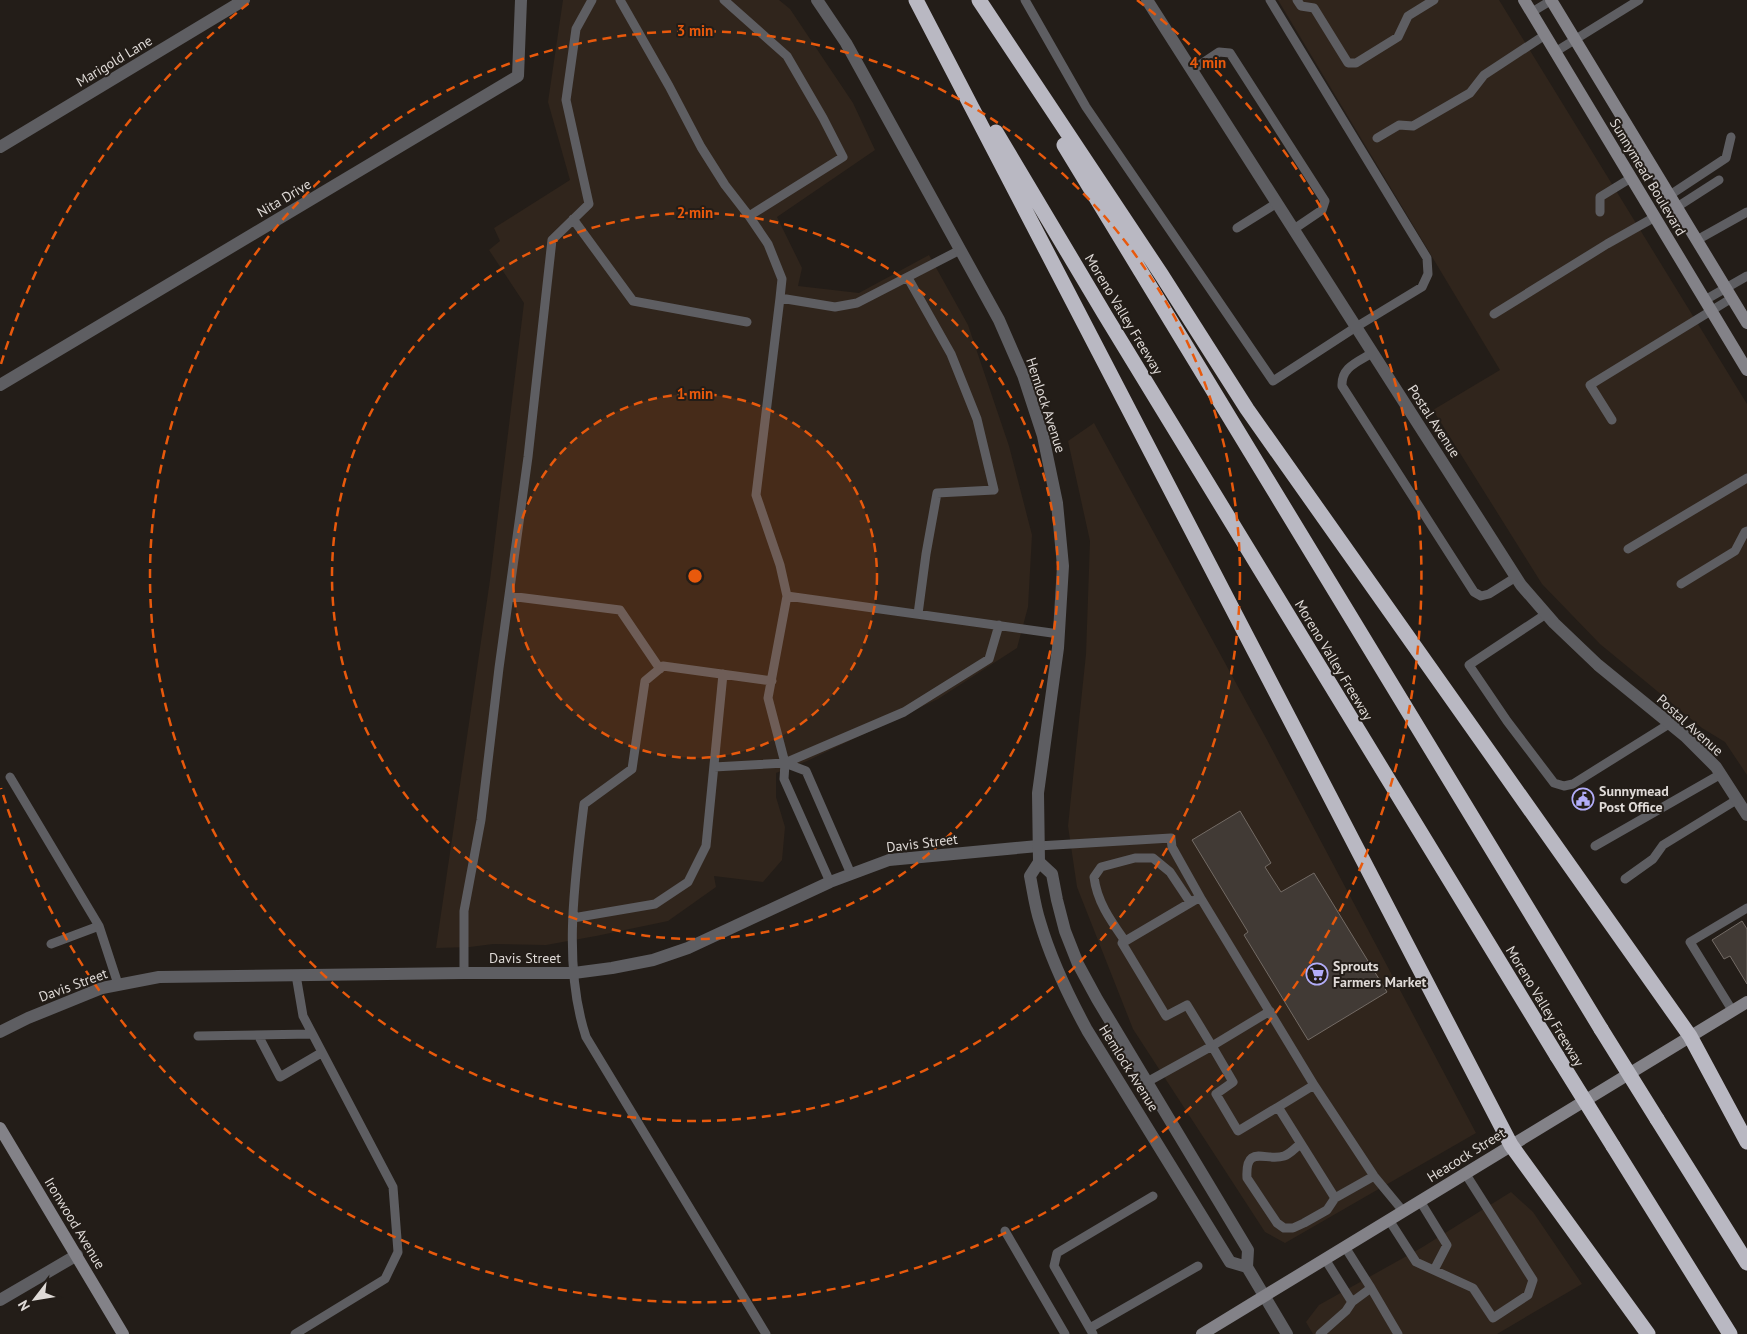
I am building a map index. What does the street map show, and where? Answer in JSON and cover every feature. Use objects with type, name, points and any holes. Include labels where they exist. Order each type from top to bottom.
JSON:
[{"type":"highway","name":"Moreno Valley Freeway","points":[[916,0],[1105,315],[1557,1056],[1730,1334]]},
{"type":"highway","points":[[916,0],[1511,1145],[1648,1334]]},
{"type":"highway","points":[[978,0],[1155,296],[1601,1029],[1747,1263]]},
{"type":"highway","points":[[978,0],[1161,274],[1247,409],[1690,1036],[1747,1142]]},
{"type":"main road","name":"Sunnymead Boulevard","points":[[1524,0],[1747,370]]},
{"type":"main road","name":"Sunnymead Boulevard","points":[[1551,0],[1747,323]]},
{"type":"main road","name":"Heacock Street","points":[[1202,1334],[1747,1002]]},
{"type":"main road","name":"Ironwood Avenue","points":[[0,1128],[123,1334]]},
{"type":"street","name":"Marigold Lane","points":[[0,147],[244,0]]},
{"type":"street","name":"Nita Drive","points":[[0,385],[518,76],[521,0]]},
{"type":"street","name":"Postal Avenue","points":[[1147,0],[1516,577],[1546,614],[1598,665],[1685,736],[1716,767],[1744,807]]},
{"type":"street","name":"Hemlock Avenue","points":[[815,1],[846,43],[998,320],[1023,375],[1043,436],[1058,503],[1063,566],[1059,634],[1038,793],[1039,862],[1030,876],[1039,921],[1067,995],[1230,1262],[1247,1268]]},
{"type":"street","name":"Davis Street","points":[[0,1032],[28,1018],[102,988],[159,977],[574,973],[653,960],[688,948],[830,882],[889,860],[1038,846]]},
{"type":"street","name":"Hemlock Avenue","points":[[1039,862],[1052,874],[1056,900],[1065,931],[1078,964],[1097,999],[1248,1250],[1247,1268],[1288,1334]]},
{"type":"street","points":[[0,1300],[77,1255]]},
{"type":"lane","points":[[464,973],[464,911],[481,820],[528,457],[552,240],[589,204],[566,100],[576,29],[592,0]]},
{"type":"lane","points":[[620,0],[669,86],[700,147],[768,244],[782,279],[756,495],[780,564],[787,596],[768,698],[785,763],[784,779],[830,882]]},
{"type":"lane","points":[[724,0],[787,56],[843,157],[749,216]]},
{"type":"lane","points":[[1025,0],[1086,107],[1273,381],[1422,287],[1428,274],[1427,258],[1270,0]]},
{"type":"lane","points":[[1297,0],[1301,6],[1314,8],[1348,64],[1356,63],[1398,37],[1408,16],[1434,0]]},
{"type":"lane","points":[[1532,12],[1551,0]]},
{"type":"lane","points":[[1555,52],[1639,0]]},
{"type":"lane","points":[[1377,138],[1400,125],[1413,126],[1470,93],[1484,75],[1545,34]]},
{"type":"lane","points":[[1192,70],[1219,52],[1230,53],[1320,193],[1325,201],[1322,210],[1294,230]]},
{"type":"lane","points":[[1670,195],[1726,158],[1731,137]]},
{"type":"lane","points":[[1600,212],[1600,197],[1631,178]]},
{"type":"lane","points":[[1677,207],[1719,180]]},
{"type":"lane","points":[[1237,228],[1277,203]]},
{"type":"lane","points":[[1697,240],[1747,212]]},
{"type":"lane","points":[[1494,314],[1607,244],[1655,217]]},
{"type":"lane","points":[[573,219],[633,301],[747,322]]},
{"type":"lane","points":[[780,298],[835,307],[857,303],[960,250]]},
{"type":"lane","points":[[1612,420],[1590,385],[1729,293],[1747,276]]},
{"type":"lane","points":[[908,278],[955,363],[977,419],[994,490],[937,493],[918,614]]},
{"type":"lane","points":[[1372,352],[1346,370],[1342,377],[1342,386],[1474,592],[1481,596],[1489,594],[1516,577]]},
{"type":"lane","points":[[1628,549],[1747,478]]},
{"type":"lane","points":[[1681,584],[1735,550],[1747,531]]},
{"type":"lane","points":[[509,596],[620,610],[660,669]]},
{"type":"lane","points":[[787,596],[1059,634]]},
{"type":"lane","points":[[1546,614],[1469,665],[1554,783],[1564,786],[1573,784],[1669,724]]},
{"type":"lane","points":[[714,767],[785,763],[904,712],[989,659],[999,625]]},
{"type":"lane","points":[[766,1334],[586,1037],[577,1002],[574,973],[573,896],[584,804],[632,769],[645,681],[663,666],[772,681]]},
{"type":"lane","points":[[573,918],[655,904],[688,882],[706,846],[723,674]]},
{"type":"lane","points":[[785,763],[806,771],[852,874]]},
{"type":"lane","points":[[1595,846],[1721,774]]},
{"type":"lane","points":[[10,777],[99,926],[118,984]]},
{"type":"lane","points":[[1625,879],[1654,859],[1663,845],[1744,807]]},
{"type":"lane","points":[[1038,846],[1171,838],[1172,847],[1200,897],[1314,1085],[1374,1176],[1403,1211]]},
{"type":"lane","points":[[1125,941],[1105,912],[1095,890],[1094,877],[1101,867],[1135,858],[1153,858],[1170,872],[1190,902]]},
{"type":"lane","points":[[1200,897],[1122,943],[1166,1016],[1187,1005],[1233,1082],[1216,1094],[1238,1131],[1314,1085]]},
{"type":"lane","points":[[1732,1010],[1690,942],[1747,908]]},
{"type":"lane","points":[[51,944],[99,926]]},
{"type":"lane","points":[[295,1334],[384,1279],[398,1252],[393,1187],[303,1016],[296,975]]},
{"type":"lane","points":[[1147,1082],[1270,1011]]},
{"type":"lane","points":[[198,1036],[312,1034]]},
{"type":"lane","points":[[258,1035],[280,1077],[321,1053]]},
{"type":"lane","points":[[1278,1107],[1335,1198]]},
{"type":"lane","points":[[1300,1144],[1285,1156],[1256,1156],[1250,1160],[1247,1169],[1247,1178],[1277,1223],[1284,1228],[1293,1228],[1327,1210],[1335,1198],[1374,1176]]},
{"type":"lane","points":[[1389,1220],[1416,1262],[1473,1288],[1493,1318],[1528,1295],[1533,1280],[1465,1173]]},
{"type":"lane","points":[[1153,1196],[1057,1254],[1054,1266],[1092,1331],[1198,1266]]},
{"type":"lane","points":[[1420,1201],[1447,1245],[1434,1270]]},
{"type":"lane","points":[[1005,1231],[1064,1334]]},
{"type":"lane","points":[[1345,1246],[1398,1334]]},
{"type":"lane","points":[[1325,1259],[1352,1302]]},
{"type":"lane","points":[[1320,1334],[1346,1311],[1352,1302],[1371,1288]]},
{"type":"shaded area","points":[[563,0],[779,0],[790,9],[853,103],[875,150],[777,217],[802,268],[798,286],[859,293],[929,255],[968,325],[1009,446],[1032,535],[1028,607],[1017,648],[938,699],[807,761],[776,773],[776,797],[785,827],[782,860],[763,882],[714,876],[716,887],[668,921],[596,936],[546,945],[493,944],[436,948],[490,580],[524,303],[489,250],[500,241],[494,228],[570,180],[548,102]]},
{"type":"shaded area","points":[[1278,0],[1499,0],[1747,404],[1747,775],[1725,742],[1702,728],[1600,644],[1542,584],[1433,410],[1500,370]]},
{"type":"shaded area","points":[[1094,423],[1266,738],[1476,1133],[1285,1243],[1265,1232],[1133,1029],[1077,887],[1068,826],[1086,654],[1090,541],[1068,441]]},
{"type":"shaded area","points":[[1511,1192],[1533,1212],[1582,1284],[1497,1334],[1313,1334],[1306,1322],[1319,1305],[1421,1248]]},
{"type":"building","points":[[1240,811],[1271,863],[1265,867],[1281,892],[1314,873],[1387,992],[1308,1040],[1244,935],[1248,932],[1192,840]]},
{"type":"building","points":[[1742,921],[1747,929],[1747,984],[1730,956],[1724,959],[1712,940]]},
{"type":"place","name":"Sunnymead Post Office","points":[[1583,799]]},
{"type":"place","name":"Sprouts Farmers Market","points":[[1317,974]]}]
